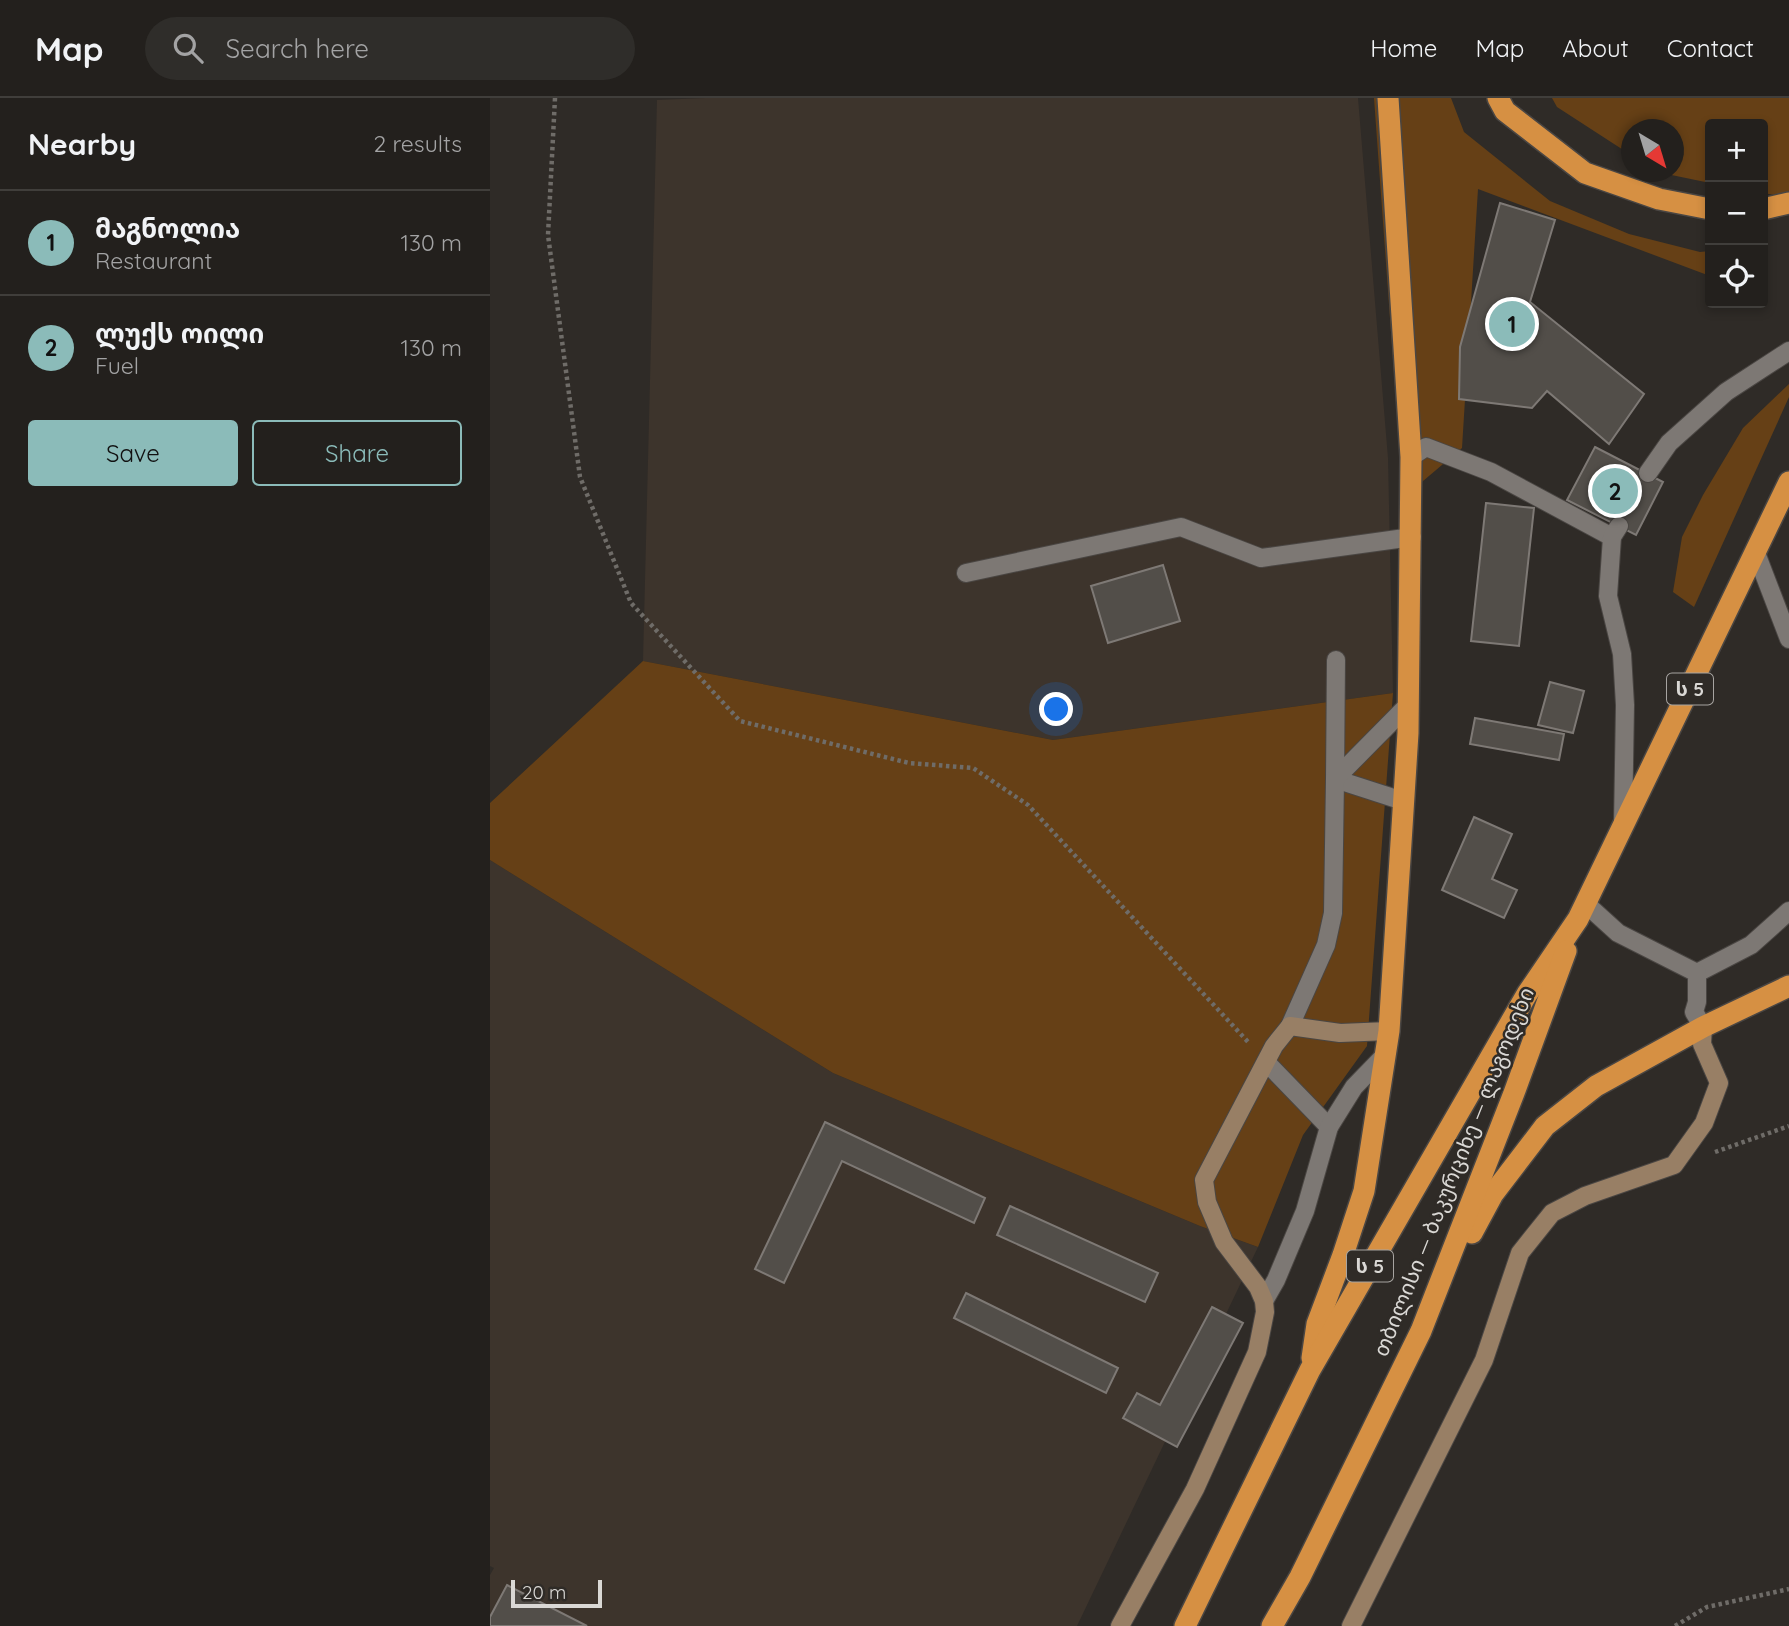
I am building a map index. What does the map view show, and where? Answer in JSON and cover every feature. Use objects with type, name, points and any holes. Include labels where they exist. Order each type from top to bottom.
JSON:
[{"type":"highway","points":[[1310,1370],[1317,1324],[1364,1191],[1389,1031],[1404,800],[1412,537],[1410,457],[1388,98]]},
{"type":"highway","points":[[1498,98],[1505,111],[1585,173],[1659,200],[1705,208]]},
{"type":"highway","points":[[1768,208],[1789,203]]},
{"type":"highway","name":"თბილისი — ბაკურციხე — ლაგოდეხი","points":[[1272,1626],[1300,1577],[1421,1331],[1582,912],[1789,482]]},
{"type":"highway","name":"თბილისი — ბაკურციხე — ლაგოდეხი","points":[[1756,553],[1789,501]]},
{"type":"highway","name":"თბილისი — ბაკურციხე — ლაგოდეხი","points":[[1185,1626],[1310,1370],[1527,994],[1582,912]]},
{"type":"highway","points":[[1421,1331],[1493,1194],[1545,1126],[1596,1086],[1703,1027],[1789,986]]},
{"type":"street","points":[[1647,473],[1669,443],[1726,392],[1789,351]]},
{"type":"street","points":[[1410,457],[1426,447],[1478,467],[1616,532],[1608,596],[1622,654],[1625,705],[1623,826]]},
{"type":"street","points":[[966,573],[1181,527],[1261,558],[1412,537]]},
{"type":"street","points":[[1756,553],[1789,639]]},
{"type":"street","points":[[1120,1626],[1195,1489],[1257,1352],[1265,1312],[1264,1301],[1258,1287],[1224,1242],[1207,1202],[1204,1180],[1274,1046],[1290,1026],[1326,944],[1333,913],[1336,660]]},
{"type":"street","points":[[1335,779],[1408,705]]},
{"type":"street","points":[[1335,779],[1404,800]]},
{"type":"street","points":[[1697,972],[1751,946],[1789,911]]},
{"type":"street","points":[[1582,912],[1697,972]]},
{"type":"street","points":[[1351,1626],[1484,1360],[1520,1253],[1552,1213],[1585,1196],[1674,1165],[1704,1123],[1719,1083],[1702,1044],[1703,1027],[1694,1012],[1697,1002],[1697,972]]},
{"type":"street","points":[[1290,1026],[1340,1032],[1389,1031]]},
{"type":"street","points":[[1264,1301],[1281,1269],[1305,1211],[1329,1126],[1354,1087],[1385,1054]]},
{"type":"street","points":[[1266,1062],[1329,1126]]},
{"type":"path","points":[[555,98],[548,235],[580,477],[631,603],[740,721],[909,763],[973,768],[1028,805],[1266,1062]]},
{"type":"path","points":[[1674,1165],[1789,1126]]},
{"type":"path","points":[[1675,1626],[1707,1607],[1789,1589]]},
{"type":"shaded area","points":[[1358,98],[1388,458],[1393,693],[1053,740],[643,661],[657,100]]},
{"type":"shaded area","points":[[1374,98],[1451,98],[1464,132],[1550,201],[1629,234],[1705,252],[1705,274],[1478,189],[1462,448],[1403,498]]},
{"type":"shaded area","points":[[1552,98],[1789,98],[1789,195],[1786,197],[1768,194],[1768,119],[1705,119],[1705,182],[1684,178],[1684,119],[1621,119],[1621,149],[1557,107]]},
{"type":"shaded area","points":[[1789,384],[1789,397],[1694,607],[1673,592],[1682,537],[1703,495],[1743,428]]},
{"type":"shaded area","points":[[643,661],[1053,740],[1393,693],[1367,1046],[1303,1135],[1258,1247],[1200,1226],[833,1073],[490,860],[490,803]]},
{"type":"shaded area","points":[[490,860],[833,1073],[1200,1226],[1258,1247],[1077,1626],[490,1626],[490,1575],[494,1568],[490,1566]]},
{"type":"building","points":[[1500,203],[1555,220],[1530,302],[1644,394],[1609,444],[1547,391],[1532,408],[1459,399],[1460,347]]},
{"type":"building","points":[[1595,447],[1663,482],[1636,535],[1567,500]]},
{"type":"building","points":[[1486,503],[1534,508],[1519,646],[1471,641]]},
{"type":"building","points":[[1163,565],[1180,621],[1108,643],[1091,586]]},
{"type":"building","points":[[1550,682],[1584,691],[1573,733],[1538,725]]},
{"type":"building","points":[[1475,718],[1564,734],[1559,760],[1470,744]]},
{"type":"building","points":[[1474,817],[1512,834],[1492,879],[1517,890],[1504,918],[1442,890]]},
{"type":"building","points":[[825,1122],[985,1198],[974,1223],[842,1161],[784,1283],[755,1269]]},
{"type":"building","points":[[1010,1206],[1158,1273],[1145,1302],[997,1235]]},
{"type":"building","points":[[966,1293],[1118,1368],[1106,1393],[954,1318]]},
{"type":"building","points":[[1212,1307],[1243,1323],[1177,1447],[1123,1418],[1137,1393],[1160,1405]]},
{"type":"building","points":[[507,1585],[587,1626],[490,1626],[490,1617]]},
{"type":"place","name":"მაგნოლია","points":[[1512,324]]},
{"type":"place","name":"ლუქს ოილი","points":[[1615,491]]}]
